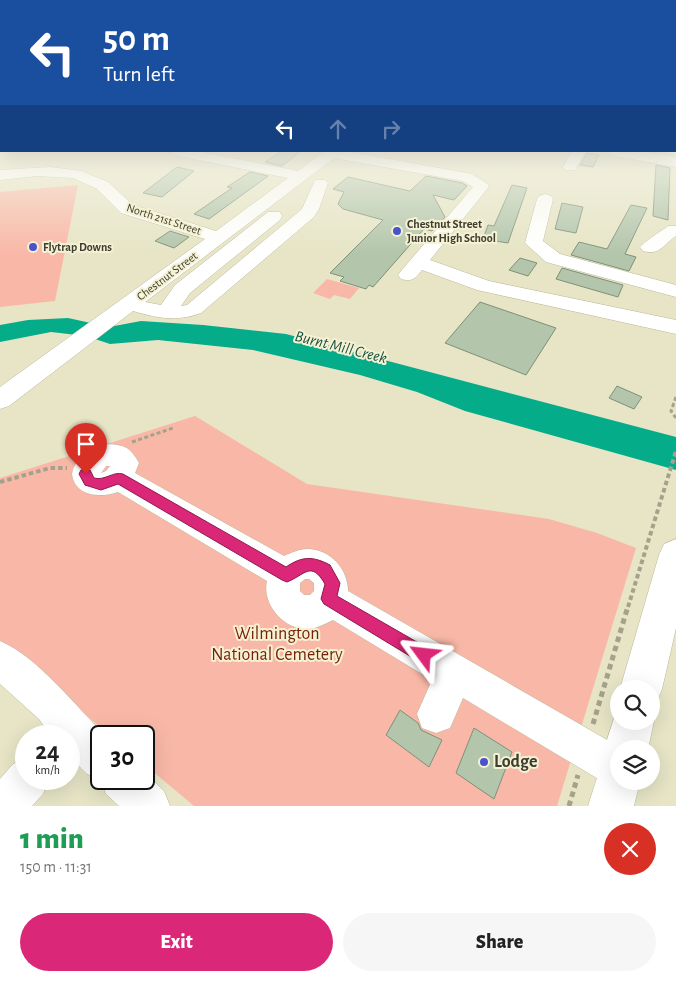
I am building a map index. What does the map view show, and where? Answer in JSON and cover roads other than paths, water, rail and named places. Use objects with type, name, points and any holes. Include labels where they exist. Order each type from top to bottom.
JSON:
[{"type":"main road","points":[[643,680],[676,555]]},
{"type":"main road","points":[[611,790],[611,806]]},
{"type":"street","name":"North 21st Street","points":[[82,178],[100,183],[117,202],[127,209],[218,237]]},
{"type":"street","name":"Chestnut Street","points":[[0,400],[298,178]]},
{"type":"street","points":[[130,304],[167,312],[188,312],[194,309],[308,213],[320,183],[314,178]]},
{"type":"street","points":[[468,178],[481,184],[480,188],[414,269],[676,327]]},
{"type":"street","points":[[546,199],[534,243],[553,258],[676,291]]},
{"type":"street","points":[[649,247],[660,242],[669,231],[676,231]]},
{"type":"street","points":[[87,469],[87,478],[94,484],[107,484],[117,466],[287,575],[284,582],[284,596],[293,608],[309,611],[324,605],[329,599],[455,674],[610,758]]},
{"type":"street","points":[[0,659],[52,706],[63,725]]},
{"type":"street","points":[[436,714],[455,674]]},
{"type":"street","points":[[80,743],[90,751]]},
{"type":"street","points":[[4,806],[18,790]]},
{"type":"street","points":[[132,790],[149,806]]},
{"type":"water","points":[[68,318],[109,327],[141,321],[203,325],[286,334],[676,437],[676,470],[465,411],[417,392],[360,375],[253,350],[158,340],[110,344],[86,336],[51,332],[0,342],[0,325],[28,320]]},
{"type":"place","name":"Chestnut Street Junior High School","points":[[397,231]]},
{"type":"place","name":"Flytrap Downs","points":[[33,247]]},
{"type":"place","name":"Lodge","points":[[484,762]]},
{"type":"water label","name":"Burnt Mill Creek","points":[[341,347]]},
{"type":"park label","name":"Wilmington National Cemetery","points":[[277,644]]}]
